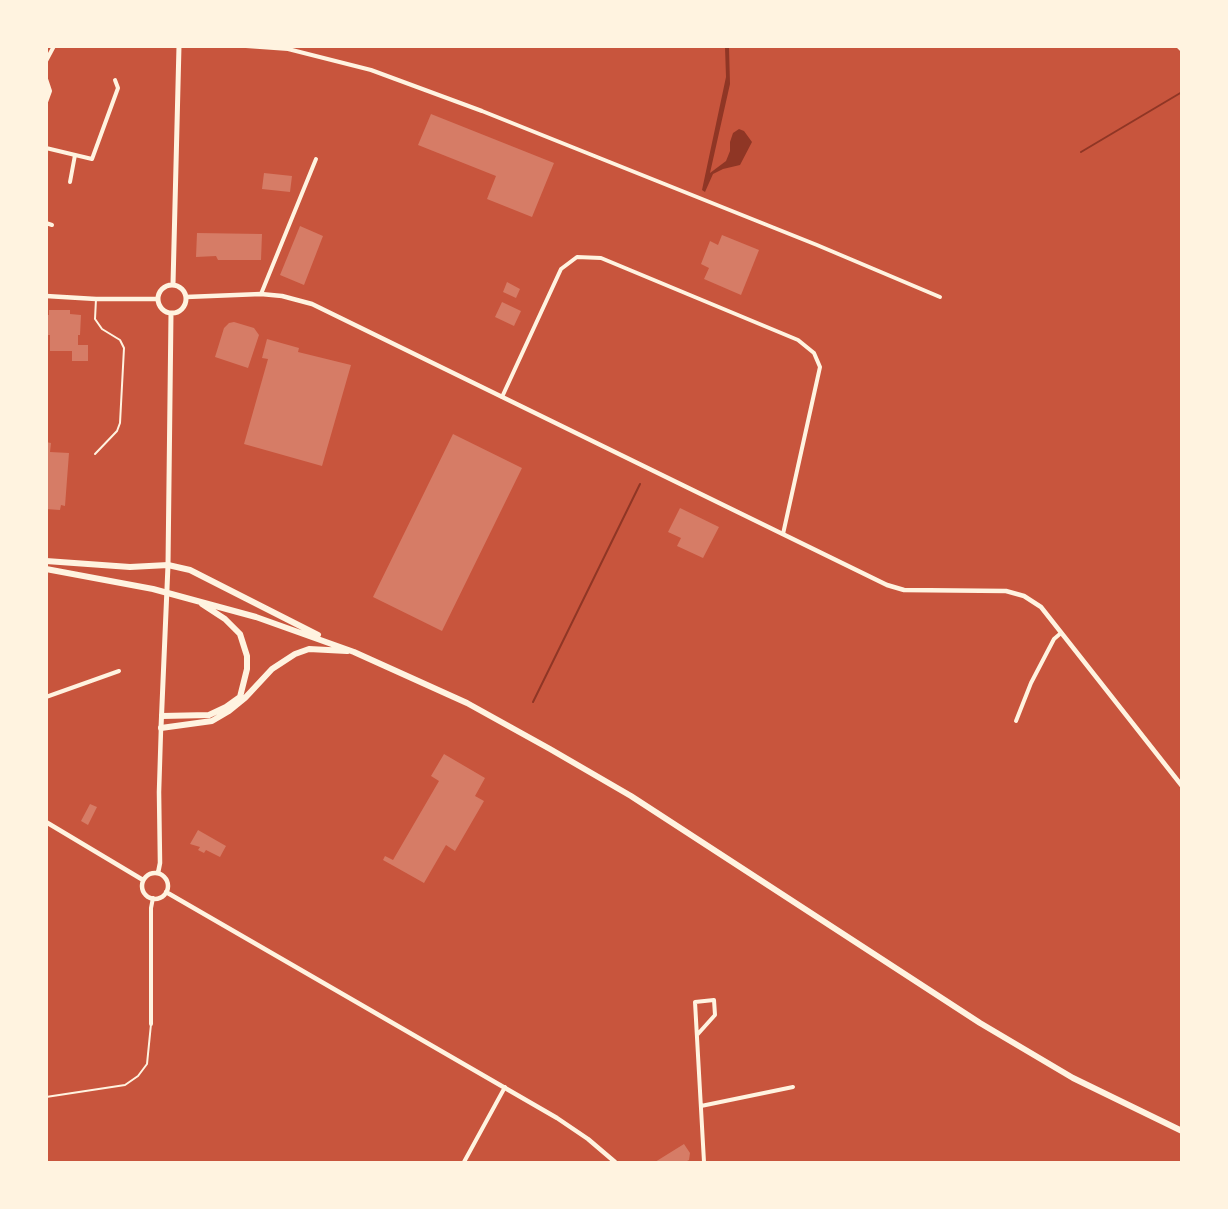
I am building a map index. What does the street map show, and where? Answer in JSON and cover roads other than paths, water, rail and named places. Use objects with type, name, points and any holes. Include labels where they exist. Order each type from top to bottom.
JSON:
[{"type":"main road","points":[[172,284],[179,46]]},
{"type":"main road","points":[[172,284],[181,287],[186,297],[182,309],[171,313],[162,309],[157,299],[162,289],[172,284]]},
{"type":"main road","points":[[171,313],[168,580],[161,728],[212,721],[229,711],[245,698],[272,669],[295,654],[320,648],[354,652]]},
{"type":"main road","points":[[46,561],[130,567],[168,565],[201,575],[340,646],[458,699],[559,753],[669,820],[980,1023],[1073,1078],[1182,1131]]},
{"type":"main road","points":[[46,569],[112,580],[194,599],[256,617],[340,646]]},
{"type":"main road","points":[[162,716],[209,716],[240,697],[247,669],[247,656],[240,634],[225,619],[194,599]]},
{"type":"street","points":[[46,61],[54,46]]},
{"type":"street","points":[[246,46],[288,49],[371,70],[482,111],[817,245],[940,297]]},
{"type":"street","points":[[1178,46],[1182,50]]},
{"type":"street","points":[[46,79],[50,90],[46,102]]},
{"type":"street","points":[[46,148],[92,159],[118,88],[115,80]]},
{"type":"street","points":[[70,182],[75,155]]},
{"type":"street","points":[[261,294],[316,159]]},
{"type":"street","points":[[46,224],[52,225]]},
{"type":"street","points":[[502,397],[561,269],[577,257],[601,258],[798,340],[814,353],[820,367],[783,534]]},
{"type":"street","points":[[186,297],[261,294],[282,296],[312,304],[896,588],[1017,593],[1041,608],[1182,786]]},
{"type":"street","points":[[46,296],[157,299]]},
{"type":"street","points":[[1016,721],[1031,683],[1054,639],[1061,633]]},
{"type":"street","points":[[46,697],[119,671]]},
{"type":"street","points":[[158,873],[161,728]]},
{"type":"street","points":[[46,822],[143,880]]},
{"type":"street","points":[[158,873],[167,879],[166,892],[162,897],[153,898],[144,893],[143,880],[151,874],[158,873]]},
{"type":"street","points":[[166,892],[505,1087],[580,1134],[615,1162]]},
{"type":"street","points":[[151,1024],[151,908],[153,898]]},
{"type":"street","points":[[697,1035],[715,1015],[714,1000],[695,1002],[704,1162]]},
{"type":"street","points":[[464,1162],[505,1087]]},
{"type":"street","points":[[701,1106],[793,1088]]},
{"type":"lane","points":[[95,454],[117,431],[120,423],[124,348],[120,340],[102,329],[94,319],[96,299]]},
{"type":"lane","points":[[46,1097],[125,1085],[138,1076],[147,1064],[151,1024]]},
{"type":"waterway","points":[[1081,152],[1182,92]]},
{"type":"waterway","points":[[533,702],[640,484]]}]
